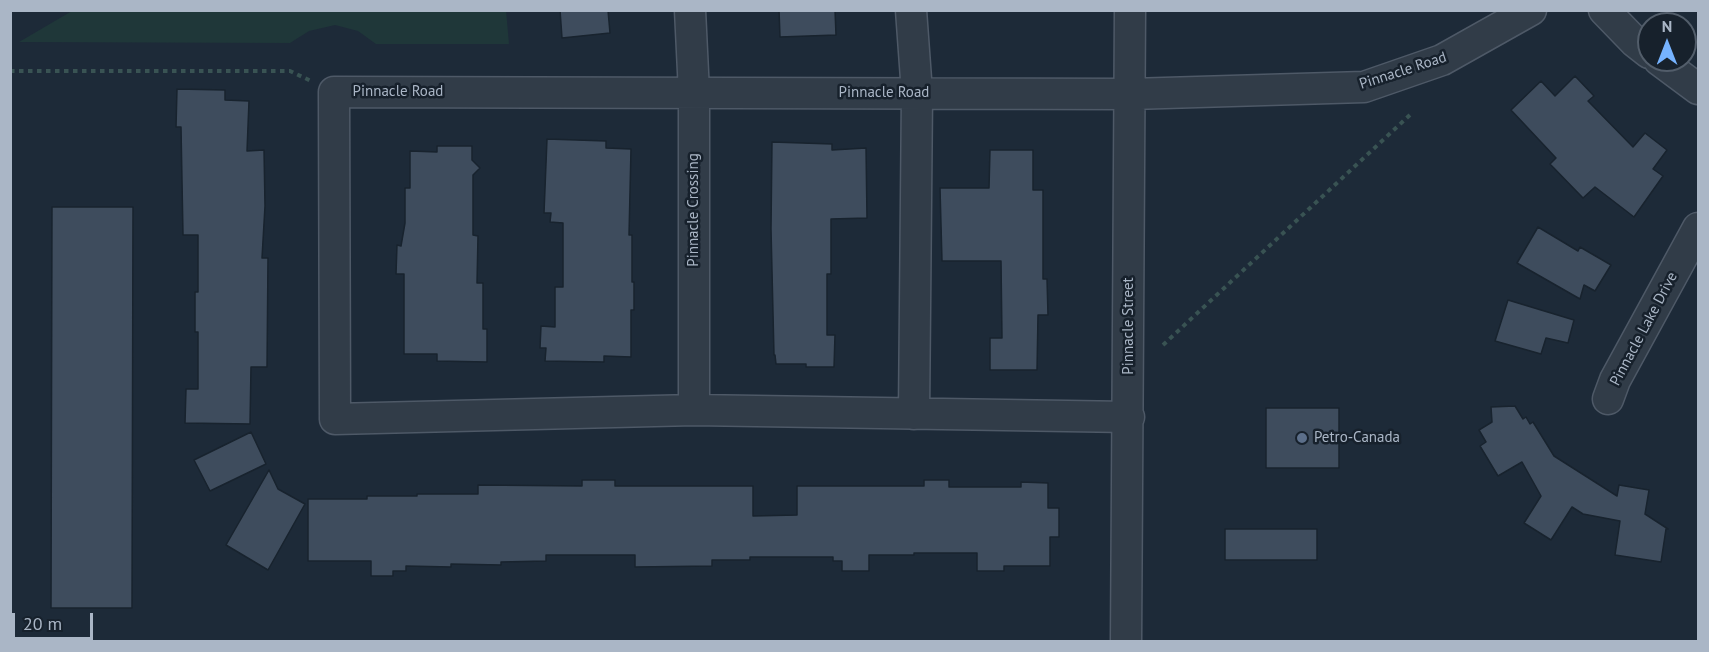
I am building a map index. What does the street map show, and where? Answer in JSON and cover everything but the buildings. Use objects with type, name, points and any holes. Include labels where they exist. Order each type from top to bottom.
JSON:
[{"type":"street","name":"Pinnacle Crossing","points":[[690,10],[694,93],[694,410]]},
{"type":"street","points":[[911,10],[917,93],[914,414]]},
{"type":"street","name":"Pinnacle Street","points":[[1126,642],[1130,10]]},
{"type":"street","name":"Pinnacle Road","points":[[1129,417],[694,410],[335,419],[334,92],[1131,94],[1364,87],[1442,60],[1531,10]]},
{"type":"street","points":[[1604,10],[1637,44]]},
{"type":"street","points":[[1675,72],[1698,89]]},
{"type":"street","name":"Pinnacle Lake Drive","points":[[1608,399],[1615,380],[1698,228]]},
{"type":"path","points":[[10,71],[290,71],[334,92]]},
{"type":"path","points":[[1164,345],[1412,113]]},
{"type":"green space","points":[[506,10],[509,44],[376,44],[358,31],[335,25],[309,31],[290,43],[19,42],[72,11]]},
{"type":"place","name":"Petro-Canada","points":[[1302,438]]}]
